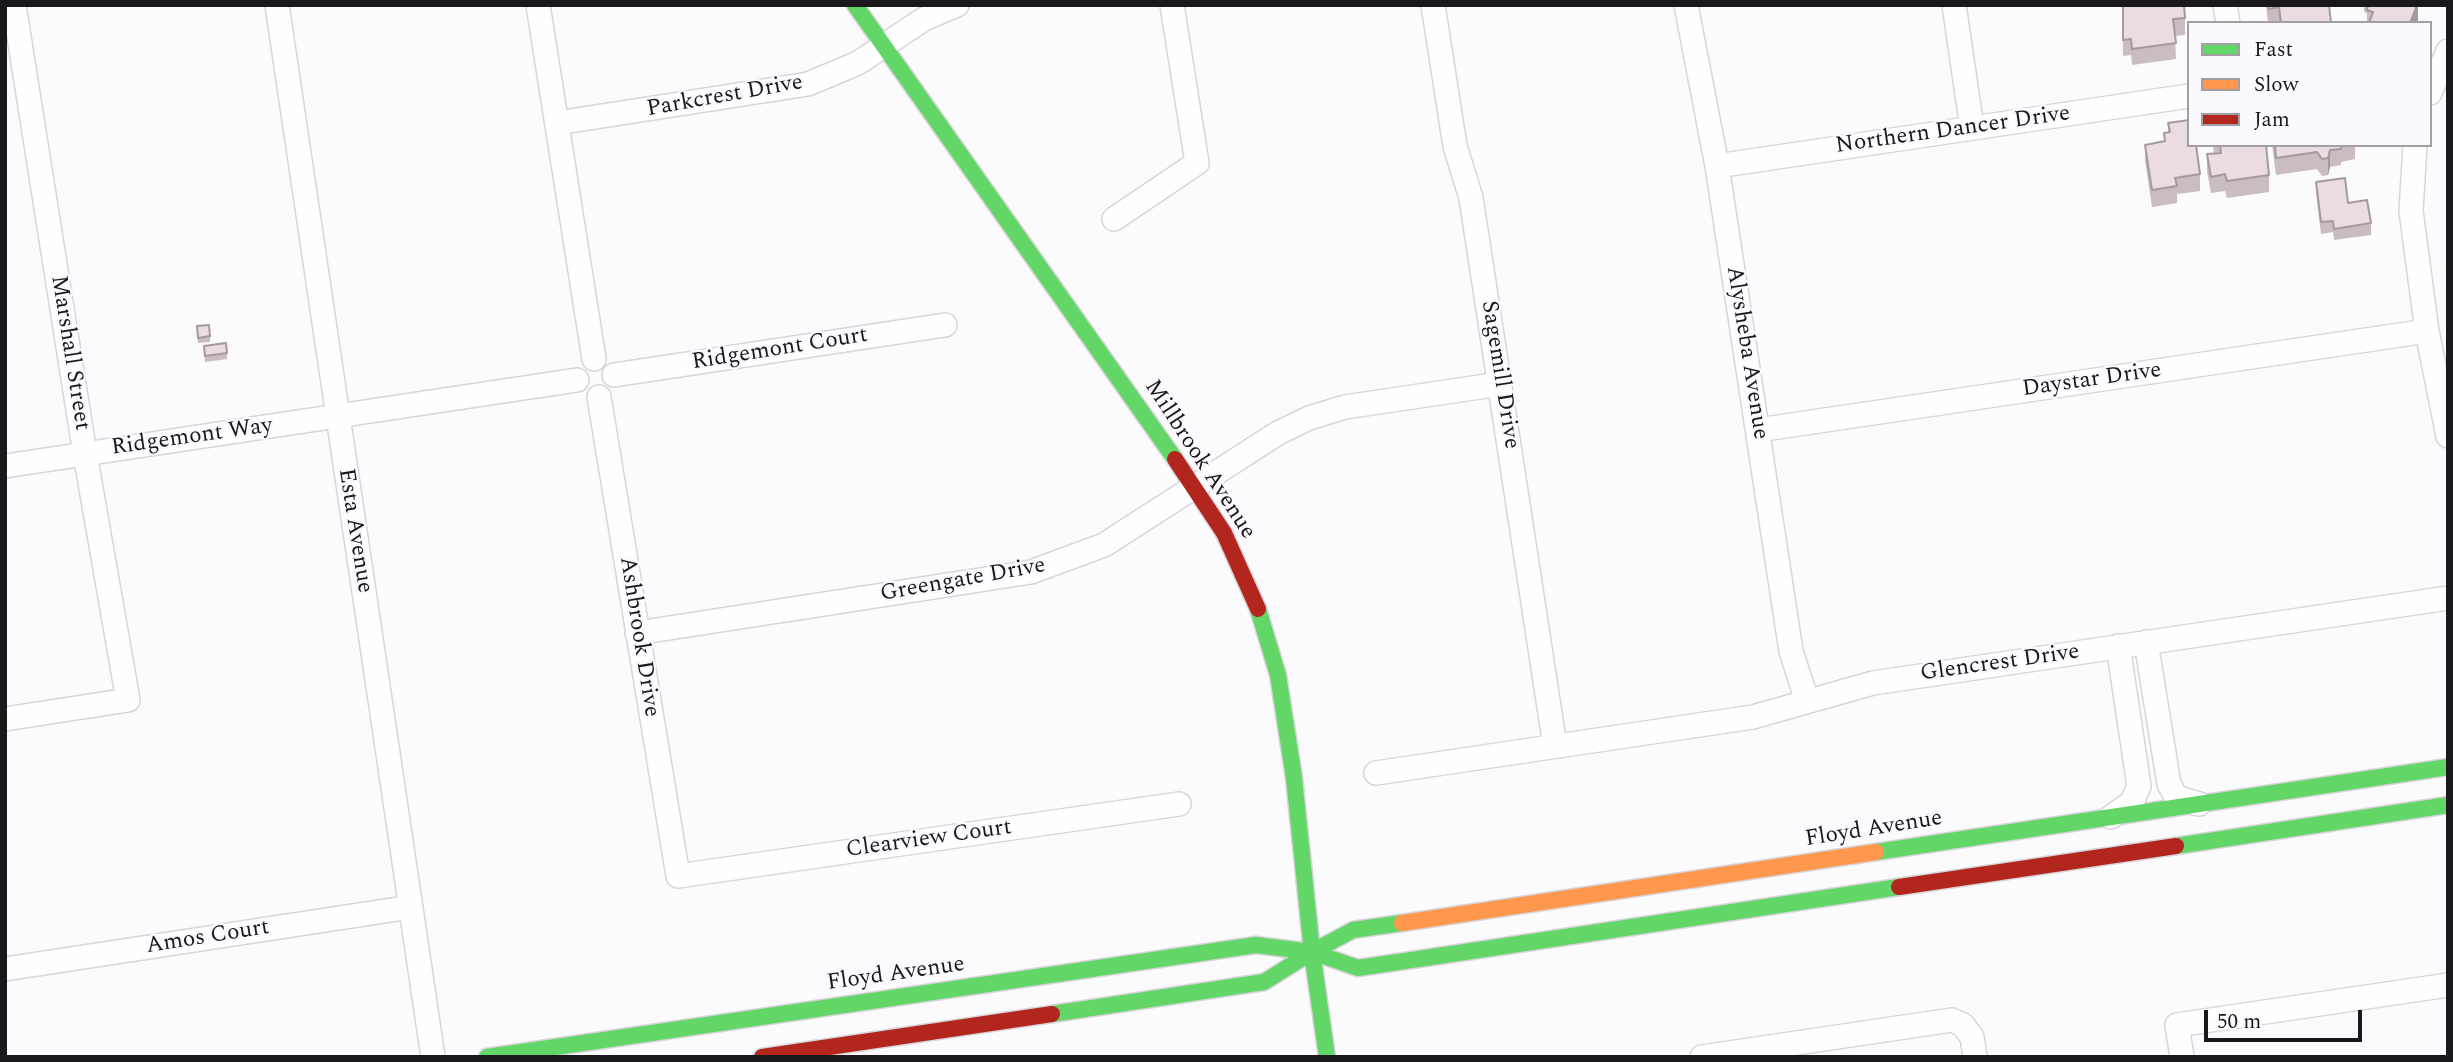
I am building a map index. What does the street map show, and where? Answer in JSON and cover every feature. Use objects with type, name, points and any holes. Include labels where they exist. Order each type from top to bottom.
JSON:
[{"type":"street","name":"Marshall Street","points":[[5,719],[128,700],[85,454],[14,5]]},
{"type":"street","name":"Esta Avenue","points":[[276,5],[433,1057]]},
{"type":"street","points":[[538,5],[594,359]]},
{"type":"street","name":"Millbrook Avenue","points":[[855,5],[1195,488],[1224,533],[1243,571],[1262,618],[1278,675],[1294,778],[1312,952],[1327,1057]]},
{"type":"street","name":"Parkcrest Drive","points":[[557,123],[808,84],[859,63],[925,19],[957,5]]},
{"type":"street","points":[[1114,219],[1197,163],[1172,5]]},
{"type":"street","name":"Sagemill Drive","points":[[1433,5],[1455,146],[1471,198],[1555,746]]},
{"type":"street","name":"Alysheba Avenue","points":[[1686,5],[1717,166],[1791,651],[1807,701]]},
{"type":"street","points":[[1954,5],[1972,128]]},
{"type":"street","points":[[2432,88],[2448,51]]},
{"type":"street","name":"Northern Dancer Drive","points":[[1717,166],[2187,96]]},
{"type":"street","points":[[2415,147],[2411,211],[2427,331],[2448,436]]},
{"type":"street","name":"Ridgemont Court","points":[[614,375],[945,325]]},
{"type":"street","name":"Daystar Drive","points":[[1758,430],[2427,331]]},
{"type":"street","points":[[594,359],[606,362],[614,375],[612,389],[599,397],[584,393],[577,380],[582,365],[594,359]]},
{"type":"street","points":[[337,416],[577,380]]},
{"type":"street","name":"Greengate Drive","points":[[637,633],[1031,572],[1104,545],[1278,433],[1309,418],[1345,407],[1500,384]]},
{"type":"street","name":"Ashbrook Drive","points":[[599,397],[678,876]]},
{"type":"street","name":"Ridgemont Way","points":[[5,466],[337,416]]},
{"type":"street","name":"Glencrest Drive","points":[[1376,773],[1753,717],[1873,683],[2448,598]]},
{"type":"street","points":[[2146,642],[2169,783],[2176,797],[2199,804]]},
{"type":"street","points":[[2110,817],[2132,802],[2139,786],[2118,646]]},
{"type":"street","name":"Floyd Avenue","points":[[762,1057],[1264,982],[1353,930],[2448,766]]},
{"type":"street","name":"Clearview Court","points":[[678,876],[1179,804]]},
{"type":"street","name":"Floyd Avenue","points":[[488,1057],[1256,945],[1312,952],[1358,968],[2448,805]]},
{"type":"street","name":"Amos Court","points":[[5,969],[411,907]]},
{"type":"street","points":[[2182,1057],[2177,1025],[2448,985]]},
{"type":"street","points":[[1702,1057],[1952,1020],[1963,1025],[1972,1037],[1975,1057]]},
{"type":"building","points":[[2123,5],[2184,5],[2185,18],[2173,19],[2176,43],[2132,49],[2131,39],[2123,40]]},
{"type":"building","points":[[2268,5],[2329,5],[2331,21],[2281,21],[2279,7],[2269,9]]},
{"type":"building","points":[[2368,5],[2417,5],[2411,21],[2370,21],[2373,12],[2367,10]]},
{"type":"building","points":[[2187,120],[2187,147],[2196,147],[2200,174],[2175,178],[2177,186],[2152,190],[2145,145],[2165,141],[2164,133],[2170,132],[2168,123]]},
{"type":"building","points":[[2220,147],[2266,147],[2269,175],[2227,181],[2225,174],[2211,177],[2207,154],[2221,153]]},
{"type":"building","points":[[2275,147],[2341,147],[2330,150],[2328,158],[2322,159],[2317,152],[2276,158]]},
{"type":"building","points":[[2345,178],[2348,203],[2367,200],[2371,223],[2334,229],[2333,221],[2321,222],[2316,182]]},
{"type":"building","points":[[209,325],[210,336],[198,338],[197,326]]},
{"type":"building","points":[[226,343],[227,353],[205,356],[204,346]]},
{"type":"traffic: fast","points":[[855,5],[1175,459]]},
{"type":"traffic: fast","points":[[1258,609],[1278,675],[1294,778],[1312,952],[1327,1057]]},
{"type":"traffic: fast","points":[[1876,852],[2448,767]]},
{"type":"traffic: fast","points":[[2176,846],[2448,805]]},
{"type":"traffic: fast","points":[[1052,1014],[1264,982],[1312,952],[1358,968],[1899,887]]},
{"type":"traffic: fast","points":[[487,1057],[1256,945],[1312,952],[1353,930],[1402,923]]},
{"type":"traffic: slow","points":[[1402,923],[1876,852]]},
{"type":"traffic: jam","points":[[1175,459],[1224,533],[1258,609]]},
{"type":"traffic: jam","points":[[1899,887],[2176,846]]},
{"type":"traffic: jam","points":[[762,1057],[1052,1014]]}]
